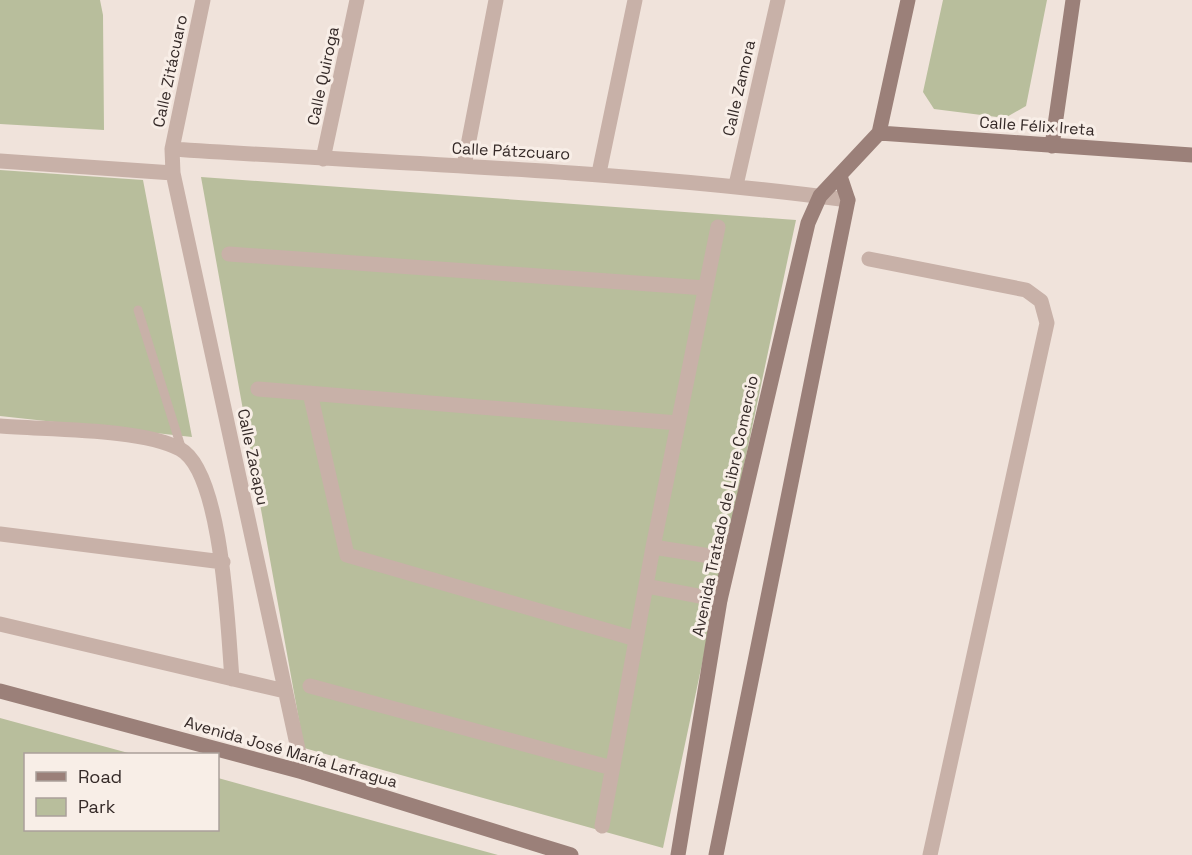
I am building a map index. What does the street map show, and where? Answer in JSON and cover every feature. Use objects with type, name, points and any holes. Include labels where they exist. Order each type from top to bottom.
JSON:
[{"type":"street","name":"Calle Zitácuaro","points":[[172,149],[203,0]]},
{"type":"street","name":"Calle Quiroga","points":[[323,159],[357,0]]},
{"type":"street","points":[[464,166],[496,0]]},
{"type":"street","points":[[599,173],[635,0]]},
{"type":"street","name":"Calle Zamora","points":[[736,185],[778,0]]},
{"type":"street","points":[[879,133],[908,0]]},
{"type":"street","points":[[1052,146],[1073,0]]},
{"type":"street","name":"Calle Félix Ireta","points":[[879,133],[1192,155]]},
{"type":"street","name":"Avenida Tratado de Libre Comercio","points":[[678,855],[720,600],[808,223],[820,196],[879,133]]},
{"type":"street","name":"Calle Pátzcuaro","points":[[172,149],[599,173],[736,185],[848,200]]},
{"type":"street","name":"Calle Zacapu","points":[[172,149],[173,173],[303,772]]},
{"type":"street","points":[[0,161],[173,173]]},
{"type":"street","points":[[716,855],[848,200],[840,176]]},
{"type":"street","points":[[602,826],[653,547],[718,227]]},
{"type":"street","points":[[229,254],[706,288]]},
{"type":"street","points":[[869,259],[1026,290],[1041,301],[1047,323],[930,855]]},
{"type":"street","points":[[258,389],[678,423]]},
{"type":"street","points":[[310,393],[347,555],[636,639]]},
{"type":"street","points":[[0,426],[152,438],[182,450],[200,471],[223,562],[231,679]]},
{"type":"street","points":[[0,534],[223,562]]},
{"type":"street","points":[[653,547],[729,559]]},
{"type":"street","points":[[646,586],[720,600]]},
{"type":"street","points":[[0,624],[285,691]]},
{"type":"street","points":[[309,686],[612,768]]},
{"type":"street","name":"Avenida José María Lafragua","points":[[0,691],[303,772],[571,855]]},
{"type":"lane","points":[[138,310],[182,450]]},
{"type":"green space","points":[[0,0],[100,0],[103,15],[104,130],[0,124]]},
{"type":"green space","points":[[943,0],[1047,0],[1026,106],[1005,118],[934,109],[923,92]]},
{"type":"green space","points":[[0,170],[143,180],[192,437],[0,416]]},
{"type":"green space","points":[[201,177],[796,220],[663,848],[304,748]]},
{"type":"green space","points":[[0,718],[128,753],[24,753],[24,831],[219,831],[219,778],[498,855],[0,855]]}]
